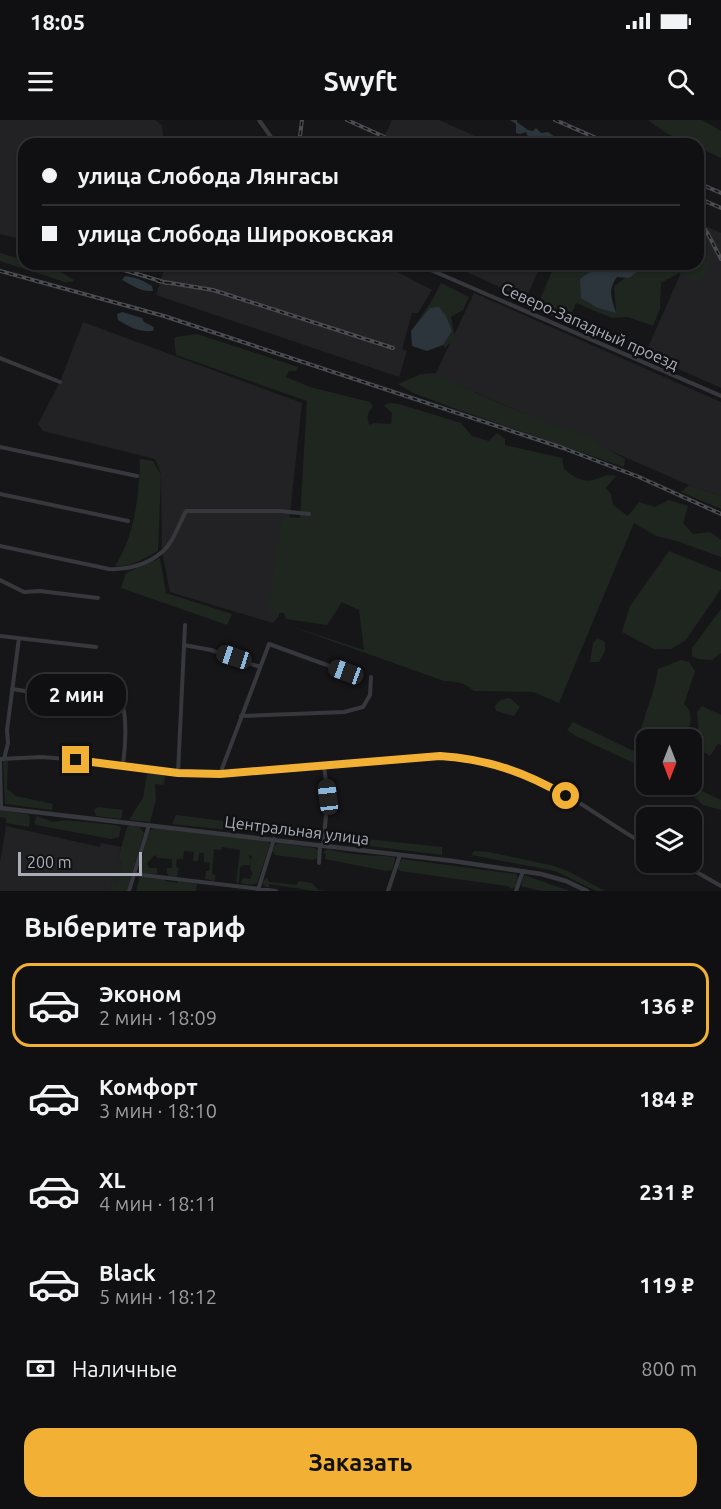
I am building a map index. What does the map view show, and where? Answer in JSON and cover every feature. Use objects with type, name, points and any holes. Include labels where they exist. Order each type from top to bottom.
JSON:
[{"type":"street","points":[[258,120],[272,138]]},
{"type":"street","name":"Северо-Западный проезд","points":[[431,270],[721,396]]},
{"type":"street","points":[[0,358],[60,382]]},
{"type":"street","points":[[0,447],[137,476]]},
{"type":"street","points":[[0,494],[128,521]]},
{"type":"street","points":[[0,546],[126,570],[162,552],[171,541],[186,511],[280,511],[309,514]]},
{"type":"street","points":[[0,580],[24,592],[40,591],[98,598]]},
{"type":"street","points":[[178,773],[185,625]]},
{"type":"street","points":[[0,636],[96,647]]},
{"type":"street","points":[[1,808],[2,759],[8,743],[7,730],[19,638]]},
{"type":"street","points":[[220,774],[269,644],[346,672]]},
{"type":"street","points":[[184,645],[212,650],[260,667]]},
{"type":"street","points":[[241,716],[345,712],[363,707],[370,695],[371,677]]},
{"type":"street","points":[[12,689],[25,692],[65,692],[121,702],[124,707],[123,719],[126,734],[123,765]]},
{"type":"street","points":[[2,759],[41,757],[178,773],[220,774],[440,756],[472,759],[522,772],[636,839]]},
{"type":"street","points":[[319,863],[328,797],[324,766]]},
{"type":"street","name":"Центральная улица","points":[[1,808],[322,844],[523,871],[553,877],[587,891]]},
{"type":"street","points":[[129,891],[149,825]]},
{"type":"street","points":[[258,890],[274,839]]},
{"type":"street","points":[[388,891],[400,855]]},
{"type":"street","points":[[516,891],[523,871]]},
{"type":"street","points":[[698,873],[721,886]]},
{"type":"street","points":[[134,874],[276,891]]},
{"type":"shaded area","points":[[0,120],[155,120],[162,125],[163,138],[18,138],[18,238],[0,234]]},
{"type":"shaded area","points":[[392,120],[439,120],[480,138],[384,138]]},
{"type":"shaded area","points":[[510,120],[517,120],[528,130],[533,131],[536,128],[541,133],[548,132],[559,138],[529,138],[526,132],[516,133],[516,124]]},
{"type":"shaded area","points":[[648,120],[702,120],[721,131],[721,158],[704,150],[704,138],[676,138]]},
{"type":"shaded area","points":[[704,225],[721,233],[721,388],[645,354],[682,270],[704,270]]},
{"type":"shaded area","points":[[0,253],[18,258],[18,267],[0,261]]},
{"type":"shaded area","points":[[704,261],[709,262],[707,272],[695,284],[679,273],[661,283],[660,309],[653,326],[628,317],[612,318],[576,303],[571,315],[588,332],[543,312],[539,302],[552,270],[597,270],[616,313],[614,286],[636,270],[704,270]]},
{"type":"shaded area","points":[[28,270],[55,270],[74,280],[65,282]]},
{"type":"shaded area","points":[[164,270],[394,270],[432,290],[418,313],[412,313],[402,349],[407,351],[399,377],[156,295]]},
{"type":"shaded area","points":[[462,270],[538,270],[526,299]]},
{"type":"shaded area","points":[[593,270],[639,270],[629,278],[617,277],[614,282],[611,295],[616,313],[598,308],[581,298],[580,279]]},
{"type":"shaded area","points":[[125,276],[145,282],[152,286],[153,291],[133,286],[122,280]]},
{"type":"shaded area","points":[[441,283],[469,297],[463,310],[451,317],[455,338],[445,348],[443,345],[452,331],[411,331]]},
{"type":"shaded area","points":[[474,293],[721,402],[721,496],[689,485],[435,375]]},
{"type":"shaded area","points":[[439,307],[446,316],[452,331],[443,345],[427,351],[412,346],[411,331],[430,308]]},
{"type":"shaded area","points":[[122,312],[142,318],[144,322],[154,327],[153,331],[138,330],[118,320],[117,314]]},
{"type":"shaded area","points":[[83,322],[302,403],[279,616],[273,623],[170,592],[162,552],[161,474],[155,459],[43,431],[38,424],[60,382]]},
{"type":"shaded area","points":[[197,334],[298,367],[296,371],[289,371],[286,377],[310,387],[370,402],[373,407],[368,415],[370,425],[374,423],[391,424],[392,413],[384,405],[399,404],[461,423],[472,436],[489,441],[497,433],[505,439],[505,445],[562,458],[564,469],[579,479],[587,481],[610,475],[616,476],[606,488],[611,494],[613,505],[628,516],[639,502],[655,507],[669,500],[688,506],[683,523],[693,534],[710,532],[721,540],[721,557],[656,536],[634,523],[559,703],[533,692],[474,691],[460,683],[444,681],[284,624],[364,650],[359,610],[342,602],[327,625],[286,619],[284,613],[268,613],[282,517],[300,518],[307,401],[176,355],[174,339],[176,337]]},
{"type":"shaded area","points":[[437,373],[513,409],[593,437],[596,443],[625,459],[624,467],[456,409],[411,392],[398,384],[421,374]]},
{"type":"shaded area","points":[[140,459],[153,461],[161,475],[158,551],[132,564],[115,566],[127,542],[135,515]]},
{"type":"shaded area","points":[[689,485],[721,496],[721,509],[681,492]]},
{"type":"shaded area","points":[[669,551],[721,572],[721,589],[686,640],[671,649],[654,649],[622,632],[630,606]]},
{"type":"shaded area","points":[[160,558],[166,593],[232,614],[227,625],[121,588],[126,573]]},
{"type":"shaded area","points":[[721,609],[721,653],[712,660],[692,656],[692,648]]},
{"type":"shaded area","points":[[598,638],[605,642],[605,651],[599,662],[590,662],[593,643]]},
{"type":"shaded area","points":[[681,660],[689,662],[695,671],[684,704],[691,716],[688,729],[641,729],[658,669]]},
{"type":"shaded area","points":[[510,698],[520,707],[514,716],[496,711],[495,706],[500,700]]},
{"type":"shaded area","points":[[702,706],[721,715],[721,745],[718,744],[710,756],[702,751],[702,729],[698,729],[697,712]]},
{"type":"shaded area","points":[[573,722],[636,752],[636,764],[576,736],[567,730]]},
{"type":"shaded area","points":[[3,761],[8,761],[7,789],[16,796],[53,804],[52,810],[5,804]]},
{"type":"shaded area","points":[[147,773],[165,775],[164,785],[155,784],[156,800],[150,822],[129,820],[143,798]]},
{"type":"shaded area","points":[[702,791],[721,800],[721,810],[703,805],[693,796],[702,795]]},
{"type":"shaded area","points":[[98,807],[123,810],[121,819],[96,816],[94,810]]},
{"type":"shaded area","points":[[0,810],[27,814],[30,817],[29,827],[6,823],[6,818],[0,817]]},
{"type":"shaded area","points":[[176,815],[321,833],[320,840],[172,824]]},
{"type":"shaded area","points":[[37,816],[53,822],[65,820],[121,827],[119,837],[111,839],[36,825],[34,822]]},
{"type":"shaded area","points":[[130,825],[139,827],[144,833],[127,891],[110,891],[112,884],[116,884],[122,864],[118,859],[127,827]]},
{"type":"shaded area","points":[[6,826],[100,847],[101,843],[121,847],[118,859],[122,864],[116,885],[112,884],[110,891],[0,891],[0,862]]},
{"type":"shaded area","points":[[154,828],[267,841],[270,844],[257,883],[252,885],[241,882],[243,878],[250,879],[253,873],[250,869],[252,856],[249,855],[250,865],[240,867],[239,882],[236,883],[240,850],[222,847],[221,850],[214,849],[212,874],[216,875],[214,881],[205,879],[210,863],[204,862],[204,853],[199,853],[198,861],[193,861],[194,852],[184,851],[183,859],[177,859],[176,867],[179,868],[177,877],[169,876],[167,873],[167,868],[172,868],[172,859],[158,858],[155,855],[147,863],[149,868],[157,868],[157,874],[142,873],[139,868],[149,831]]},
{"type":"shaded area","points":[[329,835],[442,847],[442,855],[329,841]]},
{"type":"shaded area","points":[[278,843],[315,848],[318,851],[317,858],[313,860],[275,855],[272,851]]},
{"type":"shaded area","points":[[328,849],[352,854],[394,857],[395,860],[392,870],[386,871],[325,859],[326,854],[323,852]]},
{"type":"shaded area","points":[[474,851],[554,866],[605,891],[596,891],[555,871],[471,855]]},
{"type":"shaded area","points":[[402,859],[516,874],[518,877],[516,886],[512,889],[507,886],[400,871],[397,868]]},
{"type":"shaded area","points":[[524,875],[570,891],[541,891],[521,886]]},
{"type":"shaded area","points":[[140,877],[197,884],[196,891],[136,891]]},
{"type":"shaded area","points":[[267,877],[269,882],[297,885],[298,881],[312,883],[318,890],[328,891],[315,891],[269,884],[269,887],[266,887],[262,883]]},
{"type":"railway","points":[[300,138],[302,120]]},
{"type":"railway","points":[[347,120],[387,138]]},
{"type":"railway","points":[[555,120],[596,138]]},
{"type":"railway","points":[[704,186],[721,193]]},
{"type":"railway","points":[[704,201],[721,208]]},
{"type":"railway","points":[[704,228],[721,259]]},
{"type":"railway","points":[[124,270],[167,283]]},
{"type":"railway","points":[[0,271],[164,316],[563,448],[639,477],[721,514]]},
{"type":"railway","points":[[158,281],[213,290],[393,348]]},
{"type":"route","points":[[76,760],[178,773],[220,774],[440,756],[464,757],[522,772],[566,796]]}]
